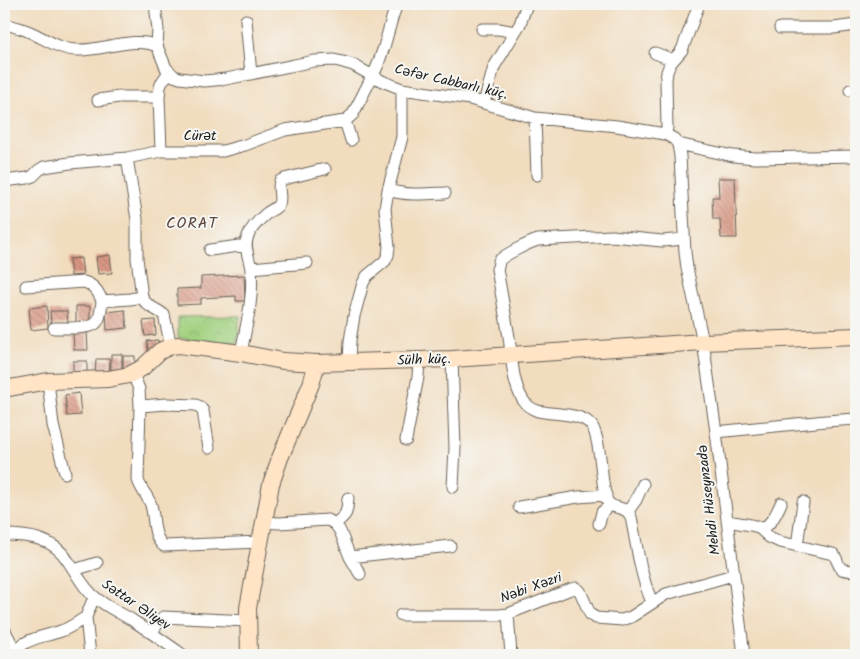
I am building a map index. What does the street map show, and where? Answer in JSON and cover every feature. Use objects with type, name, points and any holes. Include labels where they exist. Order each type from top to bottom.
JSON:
[{"type":"street","points":[[155,4],[158,30],[157,46],[170,72],[160,87],[161,151]]},
{"type":"street","points":[[351,140],[346,121],[353,114],[377,67],[397,4]]},
{"type":"street","points":[[484,103],[494,67],[520,24],[527,4]]},
{"type":"street","points":[[665,134],[667,119],[667,72],[673,60],[682,50],[699,4]]},
{"type":"street","points":[[246,20],[251,74]]},
{"type":"street","points":[[4,24],[28,31],[68,50],[86,50],[131,43],[146,43],[157,46]]},
{"type":"street","points":[[780,28],[834,28],[856,25]]},
{"type":"street","points":[[482,29],[499,29],[515,32]]},
{"type":"street","points":[[655,53],[673,60]]},
{"type":"street","name":"Cəfər Cabbarlı küç.","points":[[170,72],[180,78],[204,81],[226,79],[314,61],[334,60],[353,65],[394,87],[402,89],[459,97],[535,118],[617,126],[665,134],[674,139],[678,144],[733,156],[755,158],[856,156]]},
{"type":"street","points":[[349,362],[351,330],[363,283],[367,276],[385,261],[388,255],[389,247],[385,209],[402,137],[402,89]]},
{"type":"street","points":[[98,100],[124,97],[159,97]]},
{"type":"street","points":[[535,118],[537,175]]},
{"type":"street","name":"Cürət","points":[[4,181],[28,178],[39,170],[50,166],[127,158],[161,151],[223,151],[285,130],[346,121]]},
{"type":"street","name":"Mehdi Hüseynzadə","points":[[678,144],[687,268],[703,342],[744,655]]},
{"type":"street","points":[[4,389],[48,380],[123,377],[133,374],[160,351],[171,346],[164,315],[147,305],[142,297],[137,219],[127,158]]},
{"type":"street","points":[[241,353],[252,282],[246,245],[248,237],[253,228],[266,214],[278,206],[280,202],[280,181],[325,169]]},
{"type":"street","points":[[388,190],[412,194],[446,193]]},
{"type":"street","points":[[599,524],[608,500],[597,439],[593,427],[580,417],[537,411],[523,401],[514,374],[498,269],[499,261],[504,256],[538,240],[612,236],[662,240],[684,239]]},
{"type":"street","points":[[210,250],[246,245]]},
{"type":"street","points":[[251,268],[307,263]]},
{"type":"street","points":[[26,286],[84,282],[95,288],[98,292],[102,300],[100,314],[96,323],[89,327],[54,328]]},
{"type":"street","points":[[102,300],[142,297]]},
{"type":"street","name":"Sülh küç.","points":[[171,346],[188,346],[283,361],[317,363],[452,359],[703,342],[856,336]]},
{"type":"street","points":[[452,359],[455,448],[453,487]]},
{"type":"street","points":[[406,440],[418,377],[419,360]]},
{"type":"street","points":[[249,655],[248,621],[250,597],[271,484],[311,384],[317,363]]},
{"type":"street","points":[[133,374],[139,389],[140,406],[138,480],[140,489],[150,504],[156,535],[160,543],[164,546],[260,542]]},
{"type":"street","points":[[48,380],[53,425],[65,473]]},
{"type":"street","points":[[140,406],[167,404],[196,405],[200,407],[203,411],[209,448]]},
{"type":"street","points":[[716,432],[856,419]]},
{"type":"street","points":[[628,511],[636,500],[643,484]]},
{"type":"street","points":[[518,507],[578,497],[608,500],[628,511],[631,517],[644,581],[652,602]]},
{"type":"street","points":[[335,524],[348,511],[348,498]]},
{"type":"street","points":[[797,546],[802,502]]},
{"type":"street","points":[[762,530],[775,517],[781,503]]},
{"type":"street","points":[[264,522],[328,520],[335,524],[340,531],[350,557],[360,574]]},
{"type":"street","points":[[727,521],[758,527],[773,540],[836,555],[842,569],[856,571]]},
{"type":"street","name":"Səttar Əliyev","points":[[4,535],[30,536],[54,545],[67,558],[82,584],[94,597],[152,633],[183,655]]},
{"type":"street","points":[[350,557],[450,546]]},
{"type":"street","points":[[74,570],[97,563]]},
{"type":"street","name":"Nəbi Xəzri","points":[[401,616],[508,614],[576,588],[580,591],[590,614],[596,618],[622,620],[631,617],[666,594],[733,576]]},
{"type":"street","points":[[90,655],[86,617],[94,597]]},
{"type":"street","points":[[508,614],[511,655]]},
{"type":"street","points":[[4,629],[13,652],[28,640],[62,631],[86,617]]},
{"type":"street","points":[[152,633],[163,618],[248,621]]},
{"type":"green space","points":[[240,316],[237,344],[178,338],[178,317]]},
{"type":"building","points":[[718,178],[735,178],[737,238],[721,238],[720,219],[713,219],[712,197],[719,197]]},
{"type":"building","points":[[110,255],[112,273],[98,274],[96,257]]},
{"type":"building","points":[[81,258],[83,275],[71,276],[69,259]]},
{"type":"building","points":[[244,275],[245,301],[236,301],[236,296],[201,298],[201,304],[177,305],[177,289],[201,288],[201,277]]},
{"type":"building","points":[[47,306],[48,328],[31,330],[29,308]]},
{"type":"building","points":[[76,306],[90,306],[90,323],[76,324]]},
{"type":"building","points":[[125,310],[127,328],[107,330],[106,312]]},
{"type":"building","points":[[50,311],[67,311],[68,324],[51,325]]},
{"type":"building","points":[[155,320],[156,335],[145,336],[143,321]]},
{"type":"building","points":[[87,332],[88,350],[74,350],[73,333]]},
{"type":"building","points":[[158,340],[159,349],[148,350],[147,341]]},
{"type":"building","points":[[111,354],[122,354],[122,374],[111,374]]},
{"type":"building","points":[[123,356],[135,356],[135,371],[123,371]]},
{"type":"building","points":[[96,359],[110,359],[109,377],[95,377]]},
{"type":"building","points":[[73,361],[87,361],[87,378],[73,378]]},
{"type":"building","points":[[79,393],[81,415],[67,416],[65,395]]},
{"type":"district","name":"CORAT","points":[[192,223]]}]
